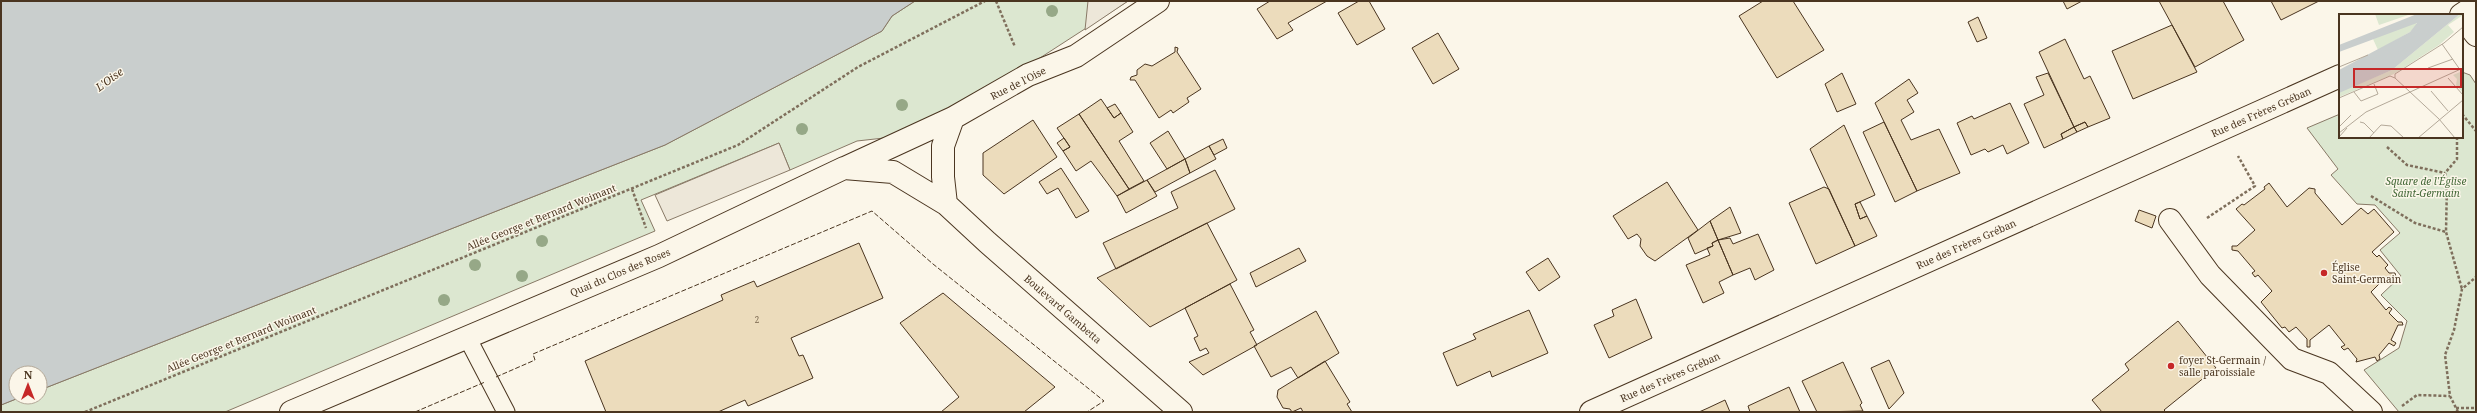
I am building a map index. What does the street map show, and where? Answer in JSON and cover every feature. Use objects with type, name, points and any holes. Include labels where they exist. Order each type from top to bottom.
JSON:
[{"type":"street","name":"Rue de l'Oise","points":[[844,168],[953,118],[1028,75],[1076,56],[1158,1]]},
{"type":"street","points":[[2451,1],[2460,14]]},
{"type":"street","points":[[2463,15],[2476,5]]},
{"type":"street","points":[[2463,19],[2476,35]]},
{"type":"street","name":"Rue des Frères Gréban","points":[[1591,412],[2339,76]]},
{"type":"street","points":[[946,204],[943,177],[943,146],[953,118]]},
{"type":"street","points":[[844,168],[893,172],[946,204]]},
{"type":"street","name":"Quai du Clos des Roses","points":[[291,412],[659,256],[844,168]]},
{"type":"street","name":"Boulevard Gambetta","points":[[946,204],[987,242],[1181,412]]},
{"type":"street","points":[[2176,227],[2210,275],[2292,359],[2329,373],[2371,412]]},
{"type":"lane","points":[[467,338],[506,412]]},
{"type":"path","name":"Allée George et Bernard Woimant","points":[[85,412],[738,145],[858,67],[985,1]]},
{"type":"path","points":[[996,1],[1028,75]]},
{"type":"path","points":[[2463,115],[2476,131]]},
{"type":"path","points":[[2445,173],[2457,159],[2457,138]]},
{"type":"path","points":[[2387,147],[2407,165],[2445,173]]},
{"type":"path","points":[[2176,227],[2255,186],[2236,152]]},
{"type":"path","points":[[2445,173],[2447,183],[2446,232],[2462,289],[2456,324],[2445,355],[2450,396],[2458,412]]},
{"type":"path","points":[[632,189],[648,234]]},
{"type":"path","points":[[2371,196],[2415,223],[2446,232]]},
{"type":"path","points":[[2462,289],[2476,277]]},
{"type":"path","points":[[2401,408],[2417,395],[2450,396]]},
{"type":"path","points":[[2456,408],[2476,408]]},
{"type":"green space","points":[[915,1],[1128,1],[1026,67],[931,120],[893,137],[857,141],[790,170],[779,143],[641,200],[655,231],[225,412],[1,412],[1,405],[8,402],[8,405],[48,405],[48,387],[665,145],[882,31],[892,16]]},
{"type":"green space","name":"Square de l'Église Saint-Germain","points":[[2463,72],[2470,75],[2476,84],[2476,412],[2399,412],[2364,370],[2399,348],[2407,321],[2381,295],[2401,276],[2380,250],[2400,233],[2375,205],[2357,204],[2331,175],[2338,169],[2307,128],[2339,114],[2339,138],[2463,138]]},
{"type":"shaded area","points":[[1088,1],[1128,1],[1085,30]]},
{"type":"shaded area","points":[[779,143],[790,170],[667,221],[655,195]]},
{"type":"water","name":"L'Oise","points":[[1,1],[915,1],[892,16],[882,31],[665,145],[48,387],[48,365],[8,365],[8,402],[1,405]]},
{"type":"building","points":[[1270,1],[1327,1],[1288,23],[1293,30],[1277,39],[1257,9]]},
{"type":"building","points":[[1359,1],[1369,1],[1385,29],[1357,45],[1338,13]]},
{"type":"building","points":[[1763,1],[1793,1],[1824,50],[1777,78],[1739,16]]},
{"type":"building","points":[[2063,1],[2082,1],[2067,9]]},
{"type":"building","points":[[2159,1],[2223,1],[2244,40],[2195,67]]},
{"type":"building","points":[[2271,1],[2319,1],[2281,20]]},
{"type":"building","points":[[1978,17],[1987,38],[1977,42],[1968,22]]},
{"type":"building","points":[[2172,25],[2197,72],[2133,99],[2112,51]]},
{"type":"building","points":[[1438,33],[1459,69],[1433,84],[1412,48]]},
{"type":"building","points":[[2065,39],[2084,79],[2090,76],[2110,118],[2088,127],[2085,122],[2074,127],[2039,52]]},
{"type":"building","points":[[1175,47],[1178,48],[1177,52],[1201,89],[1187,98],[1189,102],[1173,113],[1171,110],[1159,118],[1135,80],[1130,80],[1131,77],[1137,75],[1137,70],[1145,64],[1152,66],[1175,52]]},
{"type":"building","points":[[1842,73],[1856,104],[1837,112],[1825,84]]},
{"type":"building","points":[[2048,73],[2074,127],[2061,134],[2063,139],[2044,148],[2024,104],[2044,95],[2036,77]]},
{"type":"building","points":[[1909,79],[1918,93],[1907,100],[1914,112],[1901,120],[1911,140],[1939,129],[1960,173],[1917,191],[1875,103]]},
{"type":"building","points":[[1101,99],[1114,118],[1121,113],[1133,132],[1119,141],[1144,181],[1129,189],[1079,114]]},
{"type":"building","points":[[2010,103],[2029,143],[2007,154],[2003,145],[1988,152],[1985,149],[1971,155],[1957,123],[1972,116],[1974,119]]},
{"type":"building","points":[[1115,104],[1121,113],[1114,118],[1107,108]]},
{"type":"building","points":[[1079,114],[1129,189],[1117,196],[1091,161],[1076,171],[1063,151],[1070,147],[1057,128]]},
{"type":"building","points":[[1033,120],[1057,157],[1004,194],[983,175],[983,153]]},
{"type":"building","points":[[1884,122],[1917,191],[1895,202],[1863,132]]},
{"type":"building","points":[[2085,122],[2088,127],[2077,132],[2074,127]]},
{"type":"building","points":[[1844,125],[1875,195],[1855,204],[1860,219],[1867,216],[1877,236],[1855,246],[1810,149]]},
{"type":"building","points":[[2074,127],[2077,132],[2063,139],[2061,134]]},
{"type":"building","points":[[1168,131],[1185,159],[1167,169],[1150,143]]},
{"type":"building","points":[[1064,138],[1070,147],[1063,151],[1057,143]]},
{"type":"building","points":[[1223,139],[1227,148],[1214,155],[1209,146]]},
{"type":"building","points":[[1209,146],[1216,159],[1190,173],[1185,159]]},
{"type":"building","points":[[1185,159],[1190,173],[1155,192],[1147,180]]},
{"type":"building","points":[[1061,168],[1089,211],[1076,218],[1058,188],[1047,194],[1039,182]]},
{"type":"building","points":[[1215,170],[1235,209],[1116,269],[1103,243],[1178,208],[1171,192]]},
{"type":"building","points":[[1147,180],[1157,196],[1126,213],[1117,196]]},
{"type":"building","points":[[1667,182],[1698,230],[1655,261],[1647,256],[1640,246],[1641,239],[1637,234],[1628,239],[1613,216]]},
{"type":"building","name":"Église Saint-Germain","points":[[2269,183],[2287,207],[2309,188],[2315,189],[2315,193],[2342,225],[2361,208],[2368,214],[2374,209],[2394,232],[2372,252],[2377,257],[2379,255],[2388,265],[2385,268],[2389,273],[2395,273],[2396,277],[2386,277],[2371,292],[2386,310],[2389,307],[2392,309],[2389,313],[2398,322],[2402,322],[2403,325],[2398,325],[2391,340],[2396,343],[2394,346],[2389,343],[2379,355],[2380,359],[2377,361],[2375,357],[2356,362],[2357,359],[2348,348],[2344,350],[2341,347],[2345,345],[2329,325],[2310,340],[2310,347],[2307,347],[2307,339],[2296,327],[2289,332],[2285,327],[2282,328],[2261,302],[2272,291],[2258,275],[2255,277],[2252,273],[2255,271],[2238,251],[2232,250],[2232,246],[2237,246],[2255,230],[2236,209],[2242,204],[2244,205],[2265,189],[2264,187]]},
{"type":"building","points":[[1824,187],[1829,189],[1855,246],[1816,264],[1789,203]]},
{"type":"building","points":[[1860,202],[1867,216],[1860,219],[1855,204]]},
{"type":"building","points":[[1730,207],[1741,233],[1718,240],[1710,221]]},
{"type":"building","points":[[2139,210],[2156,216],[2152,228],[2135,221]]},
{"type":"building","points":[[1710,221],[1718,240],[1712,243],[1713,246],[1695,254],[1688,238]]},
{"type":"building","points":[[1207,223],[1237,280],[1150,327],[1097,278]]},
{"type":"building","points":[[1758,234],[1774,270],[1755,280],[1750,268],[1733,275],[1718,240],[1730,238],[1733,244]]},
{"type":"building","points":[[1718,240],[1733,275],[1719,282],[1724,293],[1703,303],[1686,265],[1710,255],[1707,248],[1713,246],[1712,243]]},
{"type":"building","points":[[859,243],[883,298],[791,338],[799,356],[803,355],[813,378],[748,406],[745,400],[718,412],[606,412],[585,361],[723,300],[721,295],[754,281],[757,287]]},
{"type":"building","points":[[1299,248],[1306,261],[1256,287],[1250,273]]},
{"type":"building","points":[[1548,258],[1560,277],[1539,291],[1526,272]]},
{"type":"building","points":[[1230,284],[1254,330],[1250,332],[1257,345],[1203,375],[1189,362],[1209,353],[1206,348],[1200,351],[1194,338],[1198,336],[1185,308]]},
{"type":"building","points":[[943,293],[1055,387],[1024,412],[941,412],[959,397],[900,323]]},
{"type":"building","points":[[1636,299],[1652,338],[1609,358],[1594,325],[1614,316],[1612,310]]},
{"type":"building","points":[[1529,310],[1548,353],[1492,377],[1490,371],[1457,386],[1443,353],[1476,339],[1473,334]]},
{"type":"building","points":[[1316,311],[1339,353],[1298,378],[1291,367],[1271,377],[1254,346]]},
{"type":"building","name":"foyer St-Germain / salle paroissiale","points":[[2178,321],[2216,368],[2164,410],[2166,412],[2102,412],[2092,400],[2129,370],[2125,364]]},
{"type":"building","points":[[1889,360],[1904,393],[1889,409],[1871,368]]},
{"type":"building","points":[[1325,361],[1350,402],[1347,404],[1352,412],[1303,412],[1301,408],[1292,412],[1290,409],[1283,408],[1277,397],[1278,390]]},
{"type":"building","points":[[1843,362],[1862,403],[1860,405],[1863,411],[1817,412],[1802,381]]},
{"type":"building","points":[[1789,387],[1800,412],[1750,412],[1748,406]]},
{"type":"building","points":[[1725,400],[1730,412],[1699,412],[1708,408]]},
{"type":"fence","points":[[496,377],[535,360],[533,354],[872,211],[933,264],[1104,401],[1087,412]]},
{"type":"fence","points":[[415,412],[485,382]]},
{"type":"place","name":"Église Saint-Germain","points":[[2324,273]]},
{"type":"place","name":"foyer St-Germain / salle paroissiale","points":[[2171,366]]}]
